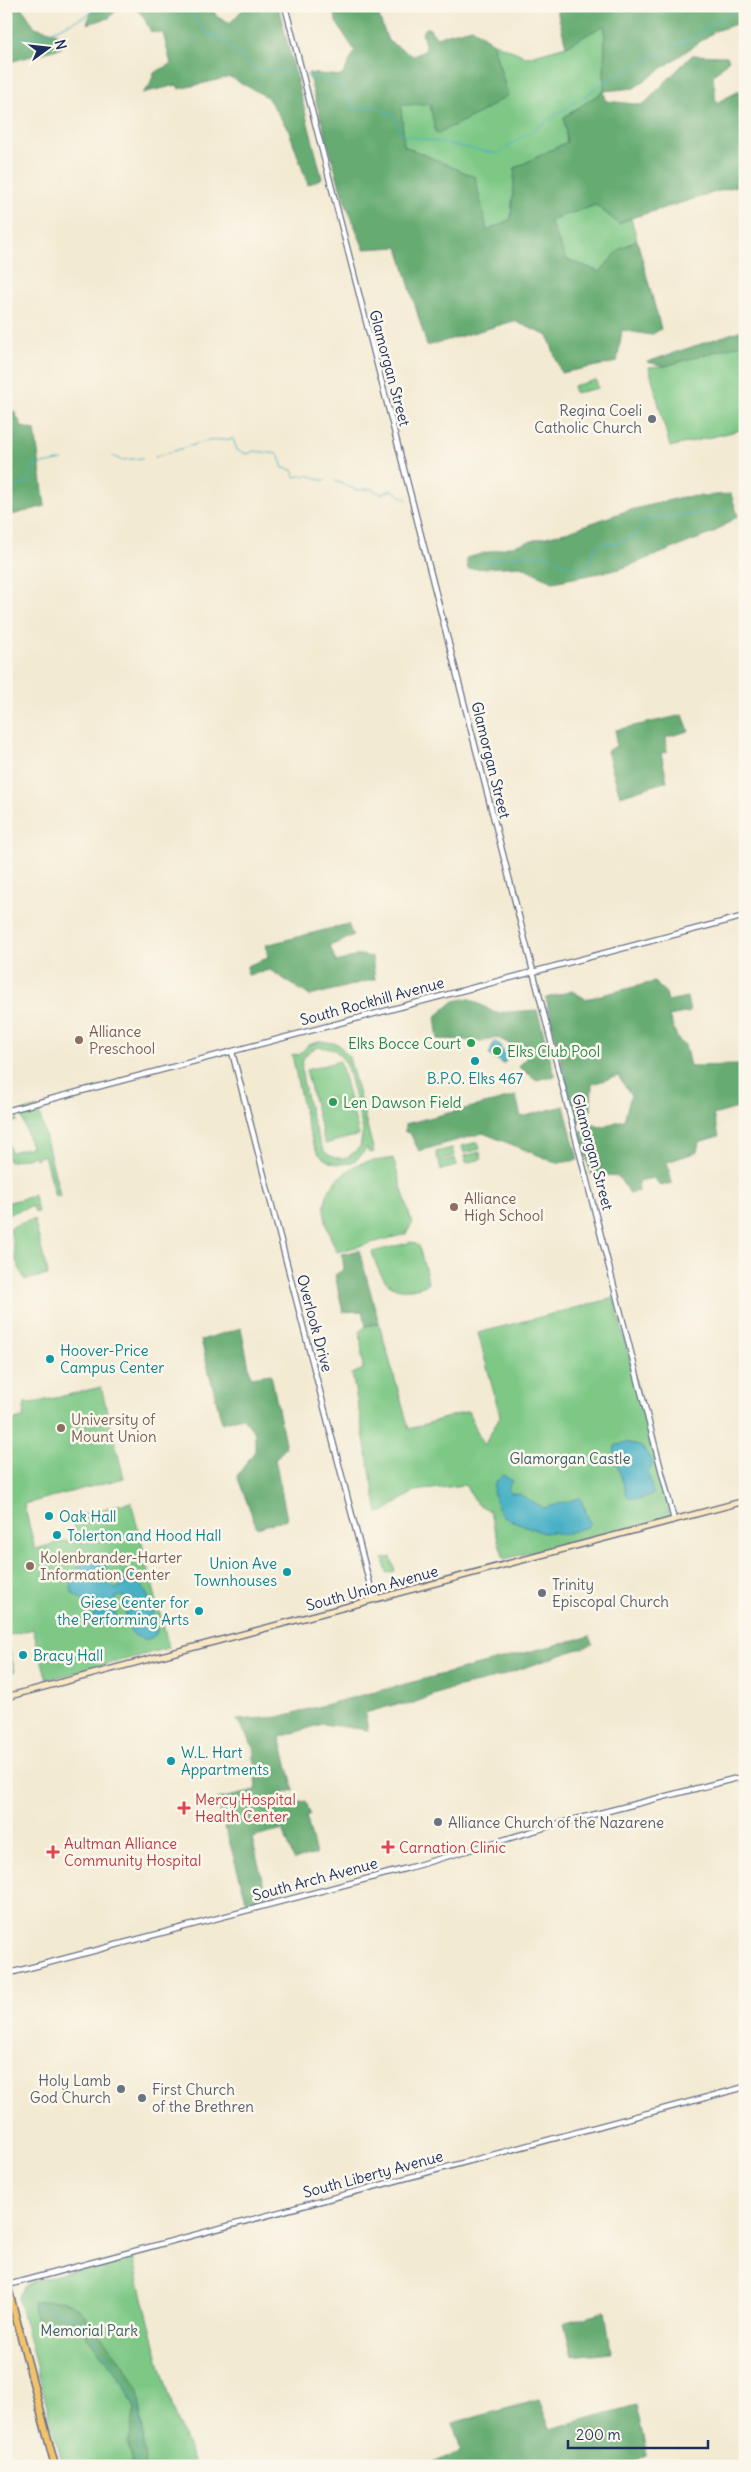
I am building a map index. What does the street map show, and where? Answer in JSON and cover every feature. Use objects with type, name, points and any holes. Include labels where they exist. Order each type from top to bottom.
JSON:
[{"type":"highway","points":[[7,2282],[55,2466]]},
{"type":"main road","name":"South Union Avenue","points":[[6,1698],[745,1501]]},
{"type":"street","name":"Glamorgan Street","points":[[284,6],[674,1520]]},
{"type":"street","name":"South Rockhill Avenue","points":[[6,1111],[745,916]]},
{"type":"street","name":"Overlook Drive","points":[[232,1052],[374,1600]]},
{"type":"street","name":"South Arch Avenue","points":[[6,1974],[408,1868],[564,1822],[745,1776]]},
{"type":"street","name":"South Liberty Avenue","points":[[7,2282],[745,2087]]},
{"type":"green space","points":[[93,6],[120,6],[109,18],[87,24]]},
{"type":"green space","points":[[133,6],[211,6],[217,17],[230,23],[246,6],[278,6],[322,178],[308,185],[289,131],[267,97],[230,77],[179,89],[177,85],[142,93],[149,87],[154,73],[171,64],[163,33],[151,32],[143,16]]},
{"type":"green space","points":[[334,6],[375,6],[388,41],[413,56],[426,50],[422,32],[428,27],[436,37],[472,28],[492,42],[508,95],[478,114],[436,134],[430,104],[401,105],[404,146],[475,177],[487,231],[511,219],[515,168],[567,142],[564,117],[604,91],[606,101],[643,105],[692,55],[727,56],[729,60],[713,76],[716,103],[743,89],[745,94],[745,176],[736,186],[631,218],[619,224],[596,205],[549,220],[566,259],[600,272],[620,249],[637,240],[661,329],[651,335],[622,330],[617,362],[561,373],[548,336],[514,321],[427,346],[398,247],[364,249],[342,194],[308,73],[342,76],[355,51],[336,22]]},
{"type":"green space","points":[[556,6],[745,6],[745,21],[715,31],[634,88],[604,91],[605,25],[566,46]]},
{"type":"green space","points":[[22,8],[35,27],[57,33],[61,48],[6,63],[6,12]]},
{"type":"green space","points":[[605,25],[604,91],[564,117],[567,142],[515,168],[511,219],[487,231],[475,177],[404,146],[400,105],[430,104],[436,134],[508,95],[492,42],[527,57],[566,46]]},
{"type":"green space","points":[[596,205],[619,224],[631,218],[637,240],[620,249],[600,272],[566,259],[549,220]]},
{"type":"green space","points":[[745,329],[745,343],[665,366],[647,362]]},
{"type":"green space","points":[[745,343],[745,429],[670,447],[649,367],[665,366]]},
{"type":"green space","points":[[596,380],[598,388],[575,393],[573,386]]},
{"type":"green space","points":[[14,411],[22,427],[35,430],[45,506],[12,515],[6,492],[6,413]]},
{"type":"green space","points":[[731,494],[738,516],[713,533],[620,569],[553,582],[521,566],[468,569],[466,558],[569,531],[626,511],[683,497]]},
{"type":"green space","points":[[683,715],[689,731],[666,737],[667,752],[661,753],[667,781],[620,796],[607,751],[616,746],[616,730]]},
{"type":"green space","points":[[348,924],[353,936],[330,946],[336,962],[360,955],[372,957],[375,979],[310,996],[270,970],[248,975],[247,966],[268,958],[266,945]]},
{"type":"green space","points":[[654,982],[666,993],[668,1001],[687,997],[690,1012],[669,1016],[678,1040],[685,1045],[690,1066],[740,1065],[745,1081],[745,1106],[713,1115],[719,1136],[699,1142],[697,1152],[667,1162],[672,1183],[661,1186],[653,1178],[638,1181],[639,1191],[629,1193],[618,1176],[591,1174],[580,1132],[592,1123],[599,1127],[624,1120],[631,1095],[618,1076],[592,1084],[591,1111],[576,1125],[546,998],[572,991],[586,999]]},
{"type":"green space","points":[[469,998],[495,1013],[537,1010],[555,1076],[537,1080],[519,1067],[529,1054],[496,1037],[485,1041],[438,1039],[435,1017],[454,1001]]},
{"type":"green space","points":[[321,1041],[338,1044],[349,1057],[374,1152],[369,1153],[367,1148],[359,1157],[346,1164],[329,1162],[318,1153],[306,1120],[292,1055],[297,1054],[298,1056],[308,1045]],"holes":[[[321,1047],[335,1050],[346,1063],[363,1130],[360,1147],[347,1158],[330,1156],[325,1152],[309,1109],[303,1080],[302,1063],[307,1054]]]},
{"type":"green space","name":"Len Dawson Field","points":[[340,1061],[359,1135],[325,1144],[306,1070]]},
{"type":"green space","points":[[516,1096],[521,1117],[564,1106],[578,1160],[558,1163],[483,1133],[419,1151],[410,1133],[405,1132],[405,1124]]},
{"type":"green space","points":[[38,1107],[60,1195],[55,1197],[44,1155],[36,1159],[35,1156],[9,1162],[6,1151],[6,1135],[11,1152],[31,1147],[21,1114],[23,1111]]},
{"type":"green space","points":[[14,1113],[18,1121],[6,1124],[6,1115]]},
{"type":"green space","points":[[478,1142],[480,1149],[464,1153],[462,1146]]},
{"type":"green space","points":[[452,1148],[454,1156],[438,1160],[436,1152]]},
{"type":"green space","points":[[480,1152],[482,1159],[466,1163],[464,1156]]},
{"type":"green space","points":[[393,1158],[412,1224],[406,1234],[337,1252],[326,1221],[325,1201],[328,1192],[334,1183],[357,1165]]},
{"type":"green space","points":[[455,1158],[457,1166],[441,1170],[439,1162]]},
{"type":"green space","points":[[33,1192],[38,1212],[35,1213],[33,1207],[29,1207],[6,1215],[6,1203],[33,1196]]},
{"type":"green space","points":[[34,1219],[48,1275],[25,1280],[17,1263],[10,1229]]},
{"type":"green space","points":[[412,1242],[419,1246],[429,1284],[417,1288],[398,1289],[391,1286],[380,1273],[372,1252]]},
{"type":"green space","points":[[359,1250],[379,1323],[366,1326],[362,1311],[343,1312],[335,1275],[344,1269],[342,1254]]},
{"type":"green space","name":"Glamorgan Castle","points":[[614,1298],[671,1518],[504,1559],[489,1510],[477,1504],[465,1485],[415,1491],[385,1511],[378,1513],[352,1374],[363,1369],[360,1331],[366,1326],[379,1323],[409,1429],[468,1411],[484,1446],[500,1416],[478,1333]]},
{"type":"green space","points":[[241,1328],[251,1377],[271,1374],[286,1448],[275,1459],[287,1519],[257,1528],[237,1476],[255,1451],[255,1433],[242,1417],[222,1423],[201,1340]]},
{"type":"green space","points":[[101,1387],[124,1478],[24,1504],[35,1549],[77,1538],[71,1517],[131,1502],[169,1648],[47,1680],[33,1629],[6,1636],[6,1422],[23,1418],[25,1403],[38,1402]]},
{"type":"green space","points":[[391,1557],[395,1571],[387,1573],[383,1559]]},
{"type":"green space","points":[[590,1636],[593,1644],[483,1682],[450,1689],[408,1705],[397,1704],[365,1713],[368,1730],[322,1724],[280,1737],[294,1790],[273,1797],[277,1808],[306,1801],[310,1814],[306,1816],[316,1854],[294,1860],[283,1830],[252,1838],[267,1899],[247,1903],[217,1799],[256,1791],[253,1746],[237,1720],[278,1717]]},
{"type":"green space","points":[[6,1637],[15,1671],[6,1674]]},
{"type":"green space","name":"Memorial Park","points":[[129,2255],[133,2257],[167,2389],[195,2466],[63,2466],[18,2298],[24,2287],[32,2282]]},
{"type":"green space","points":[[63,2300],[80,2310],[124,2365],[138,2389],[145,2466],[131,2466],[131,2453],[128,2444],[135,2409],[126,2388],[111,2366],[78,2326],[35,2318],[33,2302]]},
{"type":"green space","points":[[605,2311],[611,2352],[572,2356],[564,2323]]},
{"type":"green space","points":[[539,2400],[550,2429],[636,2405],[647,2454],[629,2466],[427,2466],[461,2450],[453,2423]]},
{"type":"water","name":"Elks Club Pool","points":[[494,1041],[501,1045],[501,1050],[509,1054],[504,1064],[489,1055]]},
{"type":"water","points":[[626,1442],[642,1447],[653,1462],[648,1473],[653,1494],[640,1499],[628,1498],[614,1455],[615,1446]]},
{"type":"water","points":[[503,1475],[512,1481],[508,1488],[509,1492],[519,1494],[544,1508],[580,1498],[590,1522],[589,1526],[562,1535],[553,1532],[543,1533],[506,1518],[500,1514],[493,1492],[495,1483]]},
{"type":"water","points":[[92,1554],[103,1558],[108,1582],[115,1589],[122,1586],[123,1575],[132,1572],[136,1574],[152,1604],[157,1632],[153,1637],[144,1639],[132,1633],[127,1622],[124,1596],[115,1597],[116,1622],[107,1626],[98,1625],[87,1603],[73,1594],[71,1588],[72,1577],[79,1566]]},
{"type":"waterway","points":[[6,48],[21,39],[46,34],[107,6]]},
{"type":"waterway","points":[[166,6],[168,10],[178,6]]},
{"type":"waterway","points":[[184,6],[206,33],[219,37],[256,69],[282,70],[297,74]]},
{"type":"waterway","points":[[306,76],[343,85],[354,109],[372,106],[392,114],[403,135],[497,154],[610,79],[690,39],[740,6]]},
{"type":"waterway","points":[[155,457],[206,441],[233,439],[237,450],[247,454],[254,451],[278,454],[283,468],[293,470],[295,477],[310,476],[326,480]]},
{"type":"waterway","points":[[112,456],[121,460],[143,458]]},
{"type":"waterway","points":[[6,492],[29,482],[33,466],[63,460]]},
{"type":"waterway","points":[[335,481],[357,490],[372,489],[381,494],[392,490],[407,500]]},
{"type":"waterway","points":[[482,562],[524,555],[548,555],[564,565],[587,570],[594,547],[611,542],[615,544],[637,536],[646,519],[726,511]]},
{"type":"waterway","points":[[35,2305],[75,2317],[88,2326],[99,2347],[112,2362],[138,2406],[140,2419],[137,2466]]},
{"type":"railway","points":[[739,2262],[745,2264]]},
{"type":"place","name":"Regina Coeli Catholic Church","points":[[652,419]]},
{"type":"place","name":"Alliance Preschool","points":[[79,1040]]},
{"type":"place","name":"Elks Bocce Court","points":[[471,1043]]},
{"type":"place","name":"Elks Club Pool","points":[[497,1051]]},
{"type":"place","name":"B.P.O. Elks 467","points":[[475,1061]]},
{"type":"place","name":"Len Dawson Field","points":[[333,1102]]},
{"type":"place","name":"Alliance High School","points":[[454,1207]]},
{"type":"place","name":"Hoover-Price Campus Center","points":[[50,1359]]},
{"type":"place","name":"University of Mount Union","points":[[61,1428]]},
{"type":"place","name":"Oak Hall","points":[[49,1516]]},
{"type":"place","name":"Tolerton and Hood Hall","points":[[57,1535]]},
{"type":"place","name":"Kolenbrander-Harter Information Center","points":[[30,1566]]},
{"type":"place","name":"Union Ave Townhouses","points":[[287,1572]]},
{"type":"place","name":"Trinity Episcopal Church","points":[[542,1593]]},
{"type":"place","name":"Giese Center for the Performing Arts","points":[[199,1611]]},
{"type":"place","name":"Bracy Hall","points":[[23,1655]]},
{"type":"place","name":"W.L. Hart Appartments","points":[[171,1761]]},
{"type":"place","name":"Mercy Hospital Health Center","points":[[184,1808]]},
{"type":"place","name":"Alliance Church of the Nazarene","points":[[438,1822]]},
{"type":"place","name":"Carnation Clinic","points":[[388,1847]]},
{"type":"place","name":"Aultman Alliance Community Hospital","points":[[53,1852]]},
{"type":"place","name":"Holy Lamb God Church","points":[[121,2089]]},
{"type":"place","name":"First Church of the Brethren","points":[[142,2098]]}]
